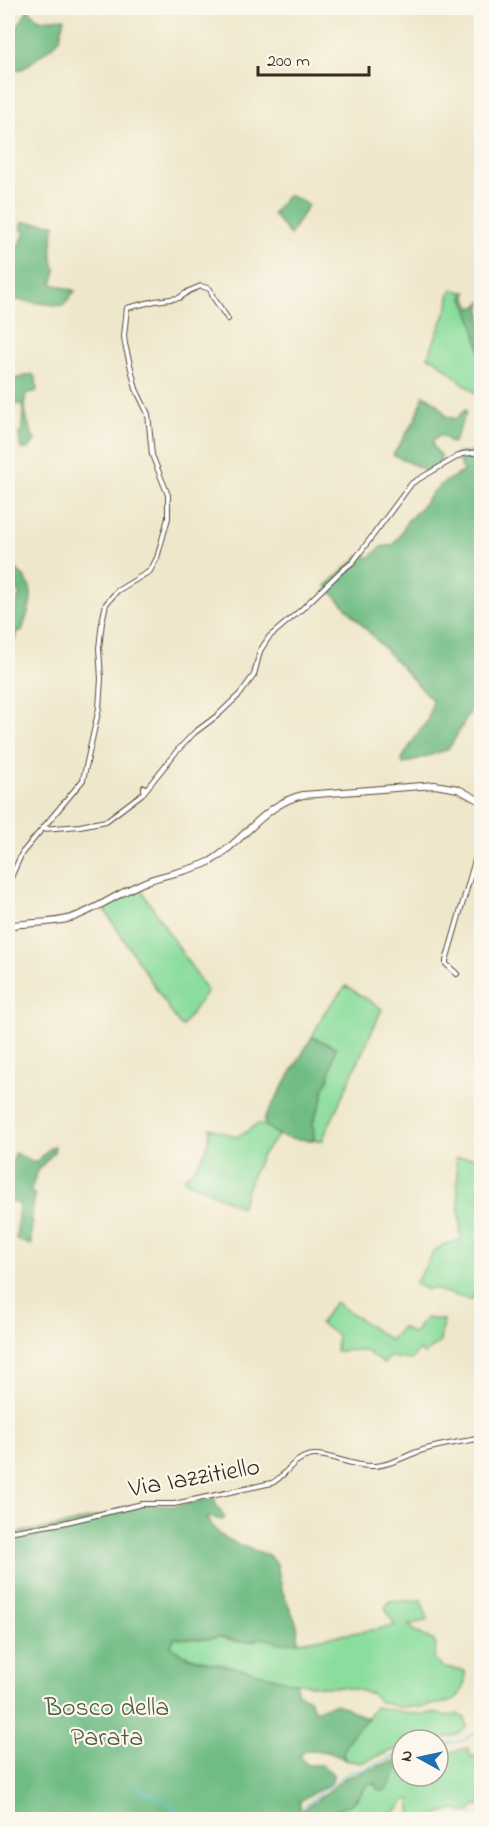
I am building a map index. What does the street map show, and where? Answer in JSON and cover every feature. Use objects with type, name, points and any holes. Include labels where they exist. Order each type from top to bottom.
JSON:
[{"type":"main road","points":[[8,926],[59,921],[72,917],[151,880],[204,864],[222,853],[272,809],[293,796],[435,785],[461,790],[482,802]]},
{"type":"street","points":[[8,884],[22,853],[81,784],[86,771],[99,708],[99,640],[106,604],[117,591],[150,571],[157,558],[168,518],[168,495],[152,455],[148,414],[136,389],[125,344],[127,308],[178,298],[201,286],[210,289],[228,319]]},
{"type":"street","points":[[42,829],[106,821],[144,789],[194,733],[218,716],[240,694],[254,675],[258,655],[266,640],[353,562],[409,486],[459,455],[482,452]]},
{"type":"street","points":[[457,974],[446,964],[446,961],[482,836]]},
{"type":"street","points":[[481,1438],[482,1443]]},
{"type":"street","name":"Via Iazzitiello","points":[[8,1532],[63,1523],[141,1504],[174,1504],[272,1483],[284,1475],[294,1462],[309,1455],[326,1456],[360,1466],[379,1466],[392,1464],[430,1448],[481,1438]]},
{"type":"green space","points":[[28,9],[39,20],[64,18],[60,38],[24,68],[8,72],[8,44]]},
{"type":"green space","points":[[287,195],[308,205],[290,235],[273,214]]},
{"type":"green space","points":[[23,222],[55,224],[52,253],[56,270],[52,284],[75,291],[63,306],[8,299],[8,267],[11,266],[13,254],[23,238],[24,230],[20,229]]},
{"type":"green space","points":[[452,289],[463,292],[475,328],[481,368],[481,392],[478,395],[434,359],[428,357],[448,306]]},
{"type":"green space","points":[[463,292],[467,292],[466,296],[471,308],[478,306],[481,302],[481,356],[474,326],[463,298]]},
{"type":"green space","points":[[32,374],[36,378],[37,390],[26,393],[25,411],[35,441],[28,449],[21,449],[19,434],[22,430],[23,404],[8,404],[8,381]]},
{"type":"green space","points":[[424,395],[438,404],[446,416],[456,419],[465,410],[466,413],[454,442],[451,443],[439,435],[433,440],[433,446],[441,456],[441,464],[429,472],[393,455],[416,418]]},
{"type":"green space","points":[[481,451],[482,671],[472,682],[481,694],[446,750],[403,764],[402,759],[427,722],[433,701],[326,586],[359,556],[371,557],[381,547],[393,545],[407,521],[432,493],[443,483],[464,471],[455,455]]},
{"type":"green space","points":[[8,561],[26,580],[31,594],[30,607],[22,631],[17,631],[14,642],[8,640],[8,622],[11,620],[20,593],[14,586],[8,589]]},
{"type":"green space","points":[[139,887],[207,991],[182,1027],[102,906]]},
{"type":"green space","points":[[346,986],[382,1009],[322,1141],[314,1140],[313,1122],[329,1078],[312,1037],[324,1013]]},
{"type":"green space","points":[[312,1037],[336,1047],[329,1078],[313,1122],[314,1140],[288,1138],[271,1130],[265,1125],[264,1119]]},
{"type":"green space","points":[[257,1124],[266,1125],[278,1136],[262,1155],[241,1207],[186,1181],[184,1178],[199,1162],[206,1150],[210,1128],[236,1137]]},
{"type":"green space","points":[[55,1146],[54,1152],[39,1169],[30,1191],[35,1195],[31,1245],[16,1240],[19,1204],[8,1201],[8,1168],[12,1164],[15,1153],[36,1163],[51,1147]]},
{"type":"green space","points":[[481,1156],[481,1296],[470,1300],[431,1288],[427,1290],[415,1284],[434,1251],[445,1244],[461,1240],[456,1158]]},
{"type":"green space","points":[[335,1302],[390,1340],[402,1327],[413,1334],[425,1318],[443,1320],[440,1342],[424,1354],[419,1350],[411,1360],[389,1357],[384,1364],[364,1350],[336,1351],[337,1335],[320,1323]]},
{"type":"green space","name":"Bosco della Parata","points":[[214,1498],[225,1518],[222,1520],[206,1518],[220,1535],[239,1545],[268,1555],[277,1564],[282,1590],[297,1625],[299,1642],[277,1643],[261,1638],[246,1642],[220,1637],[174,1638],[171,1646],[186,1656],[206,1662],[296,1683],[297,1692],[309,1699],[315,1711],[338,1705],[368,1718],[346,1745],[343,1755],[346,1760],[325,1752],[304,1751],[300,1757],[307,1765],[322,1765],[333,1774],[333,1778],[324,1788],[300,1801],[300,1813],[345,1778],[390,1762],[390,1783],[384,1791],[379,1790],[375,1783],[369,1783],[353,1803],[322,1816],[321,1819],[8,1819],[8,1534],[60,1526],[145,1505],[175,1506]]},
{"type":"green space","points":[[421,1599],[428,1620],[408,1625],[434,1641],[436,1646],[434,1660],[445,1668],[465,1671],[465,1683],[458,1697],[453,1701],[421,1707],[399,1707],[380,1702],[372,1694],[353,1689],[278,1680],[227,1665],[211,1663],[176,1652],[171,1646],[174,1638],[220,1637],[238,1642],[261,1638],[299,1642],[395,1626],[385,1608],[389,1601]]},
{"type":"green space","points":[[375,1707],[416,1714],[434,1713],[447,1716],[457,1714],[465,1718],[467,1726],[450,1736],[450,1728],[390,1728],[390,1752],[361,1763],[346,1760],[343,1755],[347,1742]]},
{"type":"green space","points":[[468,1748],[471,1757],[481,1755],[481,1805],[474,1806],[471,1812],[455,1809],[423,1819],[412,1819],[410,1800],[407,1799],[397,1810],[376,1819],[321,1819],[328,1813],[354,1802],[369,1783],[385,1788],[390,1783],[390,1788],[450,1788],[450,1752]]},
{"type":"waterway","points":[[450,1743],[464,1740],[482,1729]]},
{"type":"waterway","points":[[290,1820],[323,1790],[350,1772],[362,1770],[390,1758]]},
{"type":"waterway","points":[[137,1787],[171,1805],[189,1820]]}]
